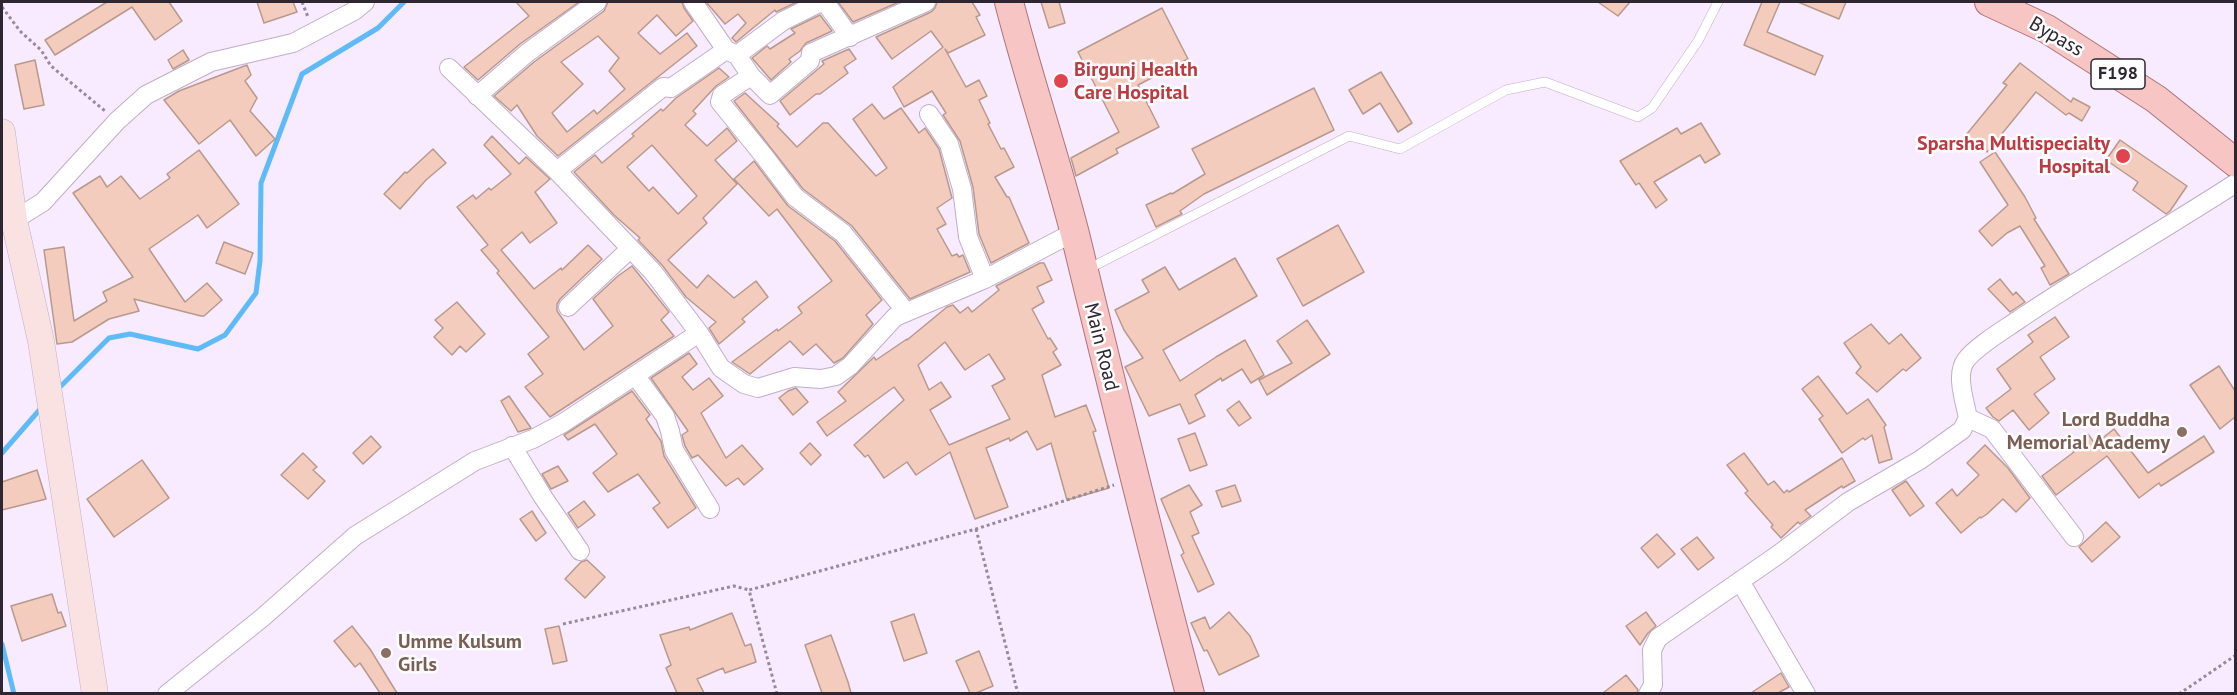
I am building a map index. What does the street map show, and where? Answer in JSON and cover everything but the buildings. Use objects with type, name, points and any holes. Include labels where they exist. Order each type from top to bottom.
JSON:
[{"type":"main road","name":"Main Road","points":[[1009,2],[1074,232],[1134,479],[1190,693]]},
{"type":"main road","name":"Bypass","points":[[1989,2],[2047,29],[2156,99],[2235,163]]},
{"type":"street","points":[[14,220],[43,202],[117,121],[146,95],[211,62],[293,44],[354,11],[365,2]]},
{"type":"street","points":[[477,96],[527,53],[597,2]]},
{"type":"street","points":[[693,2],[731,53],[770,95],[810,61],[811,53],[926,2]]},
{"type":"street","points":[[557,171],[663,87],[671,88],[783,21],[823,2],[850,37]]},
{"type":"street","points":[[450,68],[557,171],[653,272],[722,368],[744,384],[758,388],[794,377],[820,379],[836,376],[850,366],[895,317],[985,279],[1074,232]]},
{"type":"street","points":[[751,76],[722,95],[720,102],[795,197],[843,233],[906,312]]},
{"type":"street","points":[[929,114],[949,144],[962,189],[968,237],[985,279]]},
{"type":"street","points":[[2,132],[14,220],[41,341],[95,693]]},
{"type":"street","points":[[1648,693],[1653,685],[1652,650],[1658,638],[1848,502],[1928,454],[1962,430],[1968,418],[1960,383],[1965,360],[2061,291],[2156,235],[2235,183]]},
{"type":"street","points":[[568,307],[630,249]]},
{"type":"street","points":[[167,693],[262,618],[355,536],[475,461],[533,439],[563,423],[699,333]]},
{"type":"street","points":[[635,375],[665,416],[674,450],[710,509]]},
{"type":"street","points":[[1968,418],[1992,429],[2074,537]]},
{"type":"street","points":[[512,446],[580,551]]},
{"type":"street","points":[[1740,581],[1806,693]]},
{"type":"lane","points":[[1083,272],[1349,136],[1400,149],[1506,90],[1545,82],[1638,117],[1652,108],[1698,41],[1718,2]]},
{"type":"path","points":[[2,7],[20,31],[41,50],[51,66],[117,121]]},
{"type":"path","points":[[563,624],[734,586],[749,590],[976,529],[1134,479]]},
{"type":"path","points":[[976,529],[1018,693]]},
{"type":"path","points":[[749,590],[777,693]]},
{"type":"path","points":[[2179,693],[2235,655]]},
{"type":"waterway","points":[[56,391],[109,338],[130,334],[198,349],[225,335],[256,293],[260,261],[261,183],[302,74],[378,28],[404,2]]},
{"type":"waterway","points":[[2,453],[42,407]]},
{"type":"waterway","points":[[2,644],[14,694]]},
{"type":"place","name":"Birgunj Health Care Hospital","points":[[1061,81]]},
{"type":"place","name":"Sparsha Multispecialty Hospital","points":[[2123,156]]},
{"type":"place","name":"Lord Buddha Memorial Academy","points":[[2182,432]]},
{"type":"place","name":"Umme Kulsum Girls","points":[[386,653]]}]
